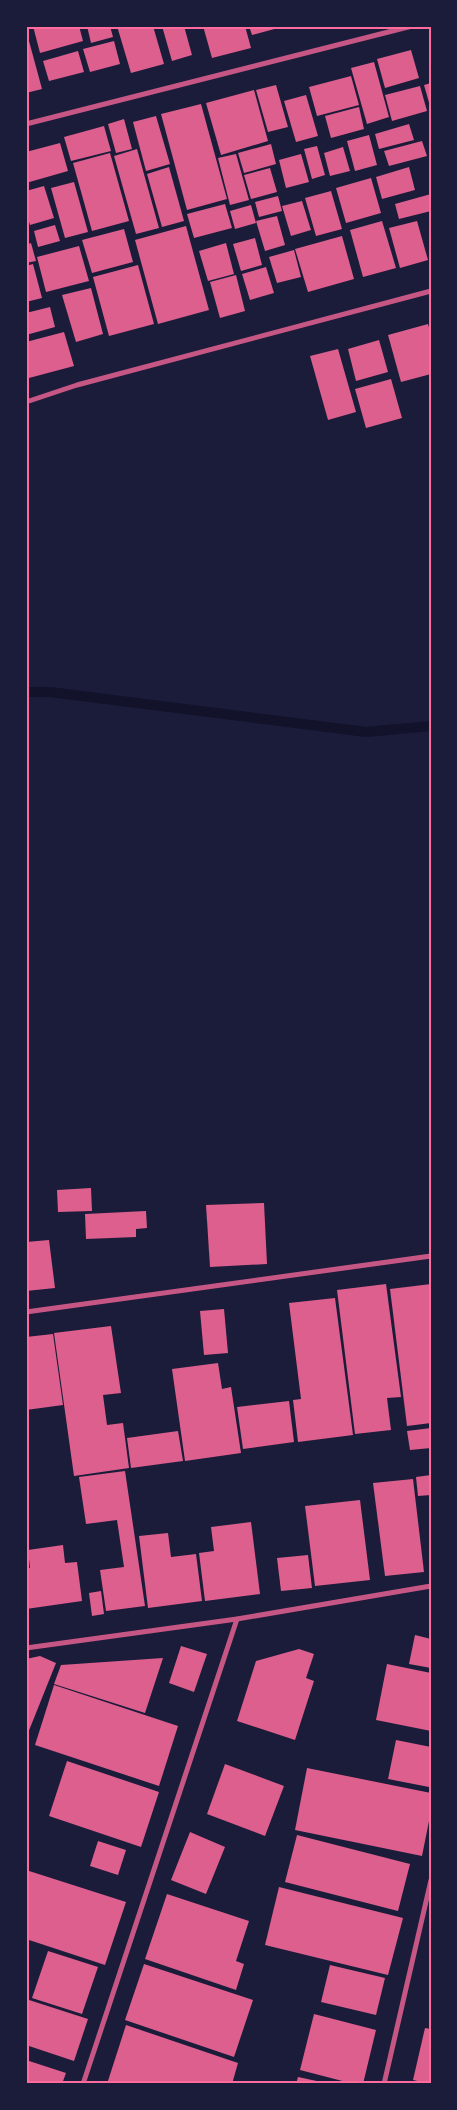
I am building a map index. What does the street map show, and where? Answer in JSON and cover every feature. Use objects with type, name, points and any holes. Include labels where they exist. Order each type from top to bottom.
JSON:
[{"type":"street","points":[[26,124],[412,26]]},
{"type":"street","points":[[26,402],[77,385],[431,290]]},
{"type":"street","points":[[26,1312],[315,1274],[431,1256]]},
{"type":"street","points":[[26,1648],[237,1619],[431,1586]]},
{"type":"street","points":[[83,2084],[237,1619]]},
{"type":"street","points":[[384,2084],[431,1880]]},
{"type":"building","points":[[33,26],[79,26],[83,41],[40,53]]},
{"type":"building","points":[[87,26],[110,26],[113,37],[91,43]]},
{"type":"building","points":[[117,26],[153,26],[164,64],[131,73]]},
{"type":"building","points":[[162,26],[184,26],[192,55],[172,61]]},
{"type":"building","points":[[203,26],[245,26],[251,48],[212,58]]},
{"type":"building","points":[[249,26],[282,26],[282,27],[252,35]]},
{"type":"building","points":[[29,41],[42,89],[26,93],[26,42]]},
{"type":"building","points":[[114,41],[120,64],[90,72],[83,49]]},
{"type":"building","points":[[411,50],[419,78],[385,88],[377,59]]},
{"type":"building","points":[[78,51],[84,72],[49,81],[43,61]]},
{"type":"building","points":[[374,62],[389,117],[367,124],[351,68]]},
{"type":"building","points":[[351,76],[359,105],[317,116],[309,87]]},
{"type":"building","points":[[431,83],[431,106],[430,106],[424,85]]},
{"type":"building","points":[[276,85],[288,127],[268,132],[256,90]]},
{"type":"building","points":[[420,86],[427,111],[392,121],[385,95]]},
{"type":"building","points":[[254,90],[268,141],[221,155],[206,103]]},
{"type":"building","points":[[306,95],[318,136],[296,142],[284,101]]},
{"type":"building","points":[[201,104],[227,199],[187,210],[161,114]]},
{"type":"building","points":[[359,107],[364,129],[331,138],[325,116]]},
{"type":"building","points":[[156,116],[170,164],[146,171],[133,122]]},
{"type":"building","points":[[124,119],[132,149],[116,153],[108,124]]},
{"type":"building","points":[[409,124],[414,140],[379,149],[375,134]]},
{"type":"building","points":[[104,126],[111,151],[71,161],[64,137]]},
{"type":"building","points":[[369,135],[377,165],[355,171],[347,141]]},
{"type":"building","points":[[422,141],[427,156],[389,166],[384,151]]},
{"type":"building","points":[[60,143],[68,171],[26,183],[26,152]]},
{"type":"building","points":[[271,144],[276,164],[244,173],[238,153]]},
{"type":"building","points":[[317,146],[325,175],[312,179],[304,149]]},
{"type":"building","points":[[343,147],[350,171],[330,176],[324,153]]},
{"type":"building","points":[[137,149],[159,228],[136,234],[114,156]]},
{"type":"building","points":[[110,153],[129,221],[92,231],[73,163]]},
{"type":"building","points":[[236,154],[249,200],[230,205],[218,158]]},
{"type":"building","points":[[301,154],[309,182],[286,188],[279,160]]},
{"type":"building","points":[[169,167],[184,221],[162,227],[147,174]]},
{"type":"building","points":[[409,167],[415,190],[382,199],[376,177]]},
{"type":"building","points":[[270,168],[277,192],[251,199],[244,175]]},
{"type":"building","points":[[371,178],[381,213],[346,223],[336,188]]},
{"type":"building","points":[[74,182],[88,232],[65,238],[51,188]]},
{"type":"building","points":[[44,186],[54,218],[30,225],[26,212],[26,191]]},
{"type":"building","points":[[331,191],[342,229],[316,236],[305,198]]},
{"type":"building","points":[[431,194],[431,211],[399,219],[395,204]]},
{"type":"building","points":[[278,196],[282,211],[259,217],[255,202]]},
{"type":"building","points":[[302,201],[311,230],[291,236],[282,206]]},
{"type":"building","points":[[225,204],[232,228],[194,238],[187,214]]},
{"type":"building","points":[[251,205],[256,223],[235,229],[230,211]]},
{"type":"building","points":[[277,216],[285,245],[265,251],[256,221]]},
{"type":"building","points":[[382,221],[396,268],[363,277],[350,230]]},
{"type":"building","points":[[417,221],[428,260],[400,268],[389,228]]},
{"type":"building","points":[[55,225],[60,241],[38,247],[34,231]]},
{"type":"building","points":[[186,226],[209,310],[158,324],[135,240]]},
{"type":"building","points":[[124,229],[133,262],[92,273],[82,240]]},
{"type":"building","points":[[342,236],[354,279],[308,292],[295,249]]},
{"type":"building","points":[[255,238],[262,265],[241,271],[233,244]]},
{"type":"building","points":[[31,243],[36,261],[26,263],[26,245]]},
{"type":"building","points":[[226,243],[234,274],[208,281],[199,251]]},
{"type":"building","points":[[79,246],[89,281],[46,292],[37,257]]},
{"type":"building","points":[[294,250],[301,277],[277,283],[269,257]]},
{"type":"building","points":[[33,264],[42,298],[26,302],[26,266]]},
{"type":"building","points":[[138,265],[154,324],[109,336],[93,277]]},
{"type":"building","points":[[266,267],[274,293],[250,300],[242,274]]},
{"type":"building","points":[[236,275],[245,311],[220,318],[210,282]]},
{"type":"building","points":[[91,288],[103,334],[76,342],[62,295]]},
{"type":"building","points":[[50,307],[55,327],[26,335],[26,313]]},
{"type":"building","points":[[428,324],[431,335],[431,374],[401,382],[388,335]]},
{"type":"building","points":[[64,332],[74,366],[29,378],[26,368],[26,342]]},
{"type":"building","points":[[379,340],[388,372],[356,381],[348,349]]},
{"type":"building","points":[[338,349],[356,412],[328,420],[310,356]]},
{"type":"building","points":[[391,379],[402,418],[366,428],[355,389]]},
{"type":"building","points":[[91,1188],[92,1211],[58,1212],[57,1190]]},
{"type":"building","points":[[264,1203],[267,1264],[210,1267],[206,1205]]},
{"type":"building","points":[[146,1211],[147,1228],[136,1229],[136,1237],[86,1239],[85,1214]]},
{"type":"building","points":[[49,1240],[55,1288],[26,1291],[26,1242]]},
{"type":"building","points":[[386,1284],[401,1397],[387,1398],[391,1430],[355,1434],[337,1290]]},
{"type":"building","points":[[431,1284],[431,1423],[407,1426],[390,1289]]},
{"type":"building","points":[[335,1298],[353,1435],[298,1442],[293,1400],[301,1399],[289,1303]]},
{"type":"building","points":[[224,1309],[228,1353],[204,1355],[200,1311]]},
{"type":"building","points":[[111,1326],[121,1393],[103,1395],[107,1425],[123,1423],[129,1468],[74,1476],[54,1333]]},
{"type":"building","points":[[53,1334],[63,1405],[26,1410],[26,1337]]},
{"type":"building","points":[[218,1363],[222,1389],[231,1387],[241,1453],[185,1461],[172,1369]]},
{"type":"building","points":[[289,1401],[294,1442],[243,1449],[237,1407]]},
{"type":"building","points":[[431,1428],[431,1448],[410,1450],[407,1431]]},
{"type":"building","points":[[178,1431],[183,1461],[131,1468],[127,1438]]},
{"type":"building","points":[[125,1471],[145,1606],[106,1611],[100,1570],[124,1567],[117,1520],[86,1524],[79,1477]]},
{"type":"building","points":[[431,1475],[431,1495],[418,1496],[416,1477]]},
{"type":"building","points":[[413,1479],[424,1572],[385,1576],[373,1483]]},
{"type":"building","points":[[360,1500],[370,1580],[315,1586],[305,1506]]},
{"type":"building","points":[[251,1522],[260,1594],[205,1601],[199,1553],[214,1551],[211,1527]]},
{"type":"building","points":[[168,1533],[171,1557],[196,1554],[202,1601],[148,1608],[139,1536]]},
{"type":"building","points":[[63,1545],[65,1563],[77,1562],[82,1601],[26,1609],[26,1568],[30,1568],[28,1550]]},
{"type":"building","points":[[308,1555],[312,1588],[281,1591],[277,1558]]},
{"type":"building","points":[[101,1591],[104,1614],[92,1616],[89,1593]]},
{"type":"building","points":[[415,1635],[431,1639],[431,1668],[409,1664]]},
{"type":"building","points":[[181,1646],[207,1654],[194,1692],[169,1683]]},
{"type":"building","points":[[299,1649],[314,1654],[306,1678],[314,1681],[295,1740],[237,1721],[256,1661]]},
{"type":"building","points":[[40,1656],[56,1663],[26,1738],[26,1659]]},
{"type":"building","points":[[163,1658],[145,1713],[54,1684],[61,1665]]},
{"type":"building","points":[[387,1664],[431,1673],[431,1731],[376,1720]]},
{"type":"building","points":[[54,1685],[178,1726],[159,1786],[35,1745]]},
{"type":"building","points":[[396,1740],[431,1747],[429,1787],[388,1779]]},
{"type":"building","points":[[67,1761],[159,1792],[141,1847],[49,1816]]},
{"type":"building","points":[[225,1764],[284,1786],[265,1836],[207,1814]]},
{"type":"building","points":[[307,1768],[431,1793],[431,1811],[422,1856],[295,1830]]},
{"type":"building","points":[[190,1832],[225,1847],[206,1894],[171,1880]]},
{"type":"building","points":[[297,1835],[410,1864],[398,1911],[285,1882]]},
{"type":"building","points":[[98,1841],[126,1850],[118,1875],[90,1866]]},
{"type":"building","points":[[26,1870],[126,1902],[105,1965],[26,1939]]},
{"type":"building","points":[[279,1887],[403,1918],[388,1975],[265,1945]]},
{"type":"building","points":[[167,1894],[249,1921],[236,1961],[244,1964],[236,1990],[145,1959]]},
{"type":"building","points":[[48,1951],[98,1967],[82,2014],[32,1998]]},
{"type":"building","points":[[144,1964],[253,2000],[234,2057],[125,2020]]},
{"type":"building","points":[[330,1965],[385,1978],[376,2015],[321,2002]]},
{"type":"building","points":[[26,1999],[88,2019],[74,2061],[26,2045]]},
{"type":"building","points":[[314,2014],[376,2030],[363,2084],[354,2084],[300,2070]]},
{"type":"building","points":[[126,2025],[238,2063],[232,2084],[107,2084]]},
{"type":"building","points":[[425,2028],[431,2029],[431,2084],[413,2080]]},
{"type":"building","points":[[26,2060],[66,2073],[62,2084],[26,2084]]},
{"type":"building","points":[[298,2077],[326,2083],[326,2084],[296,2084]]},
{"type":"waterway","points":[[26,692],[50,692],[366,732],[431,726]]}]
